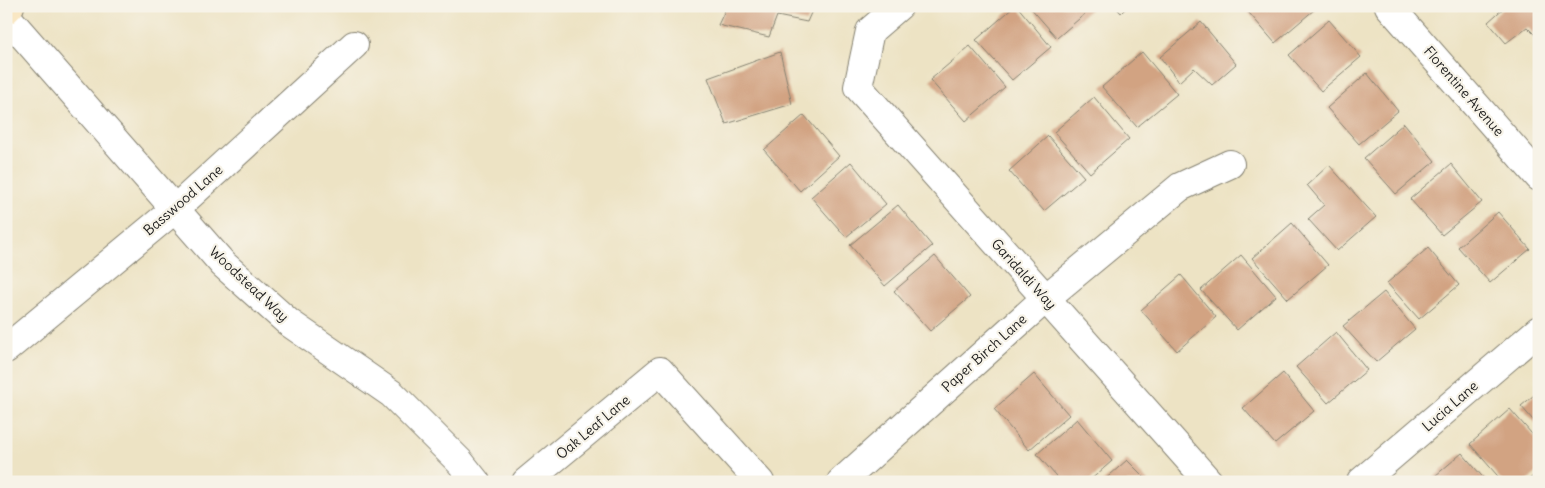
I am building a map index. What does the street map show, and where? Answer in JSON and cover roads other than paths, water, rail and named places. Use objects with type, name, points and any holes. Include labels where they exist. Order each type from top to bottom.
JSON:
[{"type":"main road","points":[[6,10],[10,6]]},
{"type":"street","name":"Garidaldi Way","points":[[899,6],[870,31],[858,87],[1209,482]]},
{"type":"street","name":"Florentine Avenue","points":[[1389,6],[1539,177]]},
{"type":"street","name":"Woodstead Way","points":[[6,16],[224,264],[288,322],[392,394],[460,462],[476,482]]},
{"type":"street","name":"Basswood Lane","points":[[6,349],[175,209],[354,44]]},
{"type":"street","name":"Paper Birch Lane","points":[[841,482],[1046,298],[1180,187],[1230,164]]},
{"type":"street","name":"Lucia Lane","points":[[1361,482],[1539,330]]},
{"type":"street","name":"Oak Leaf Lane","points":[[526,482],[660,372],[760,482]]}]
